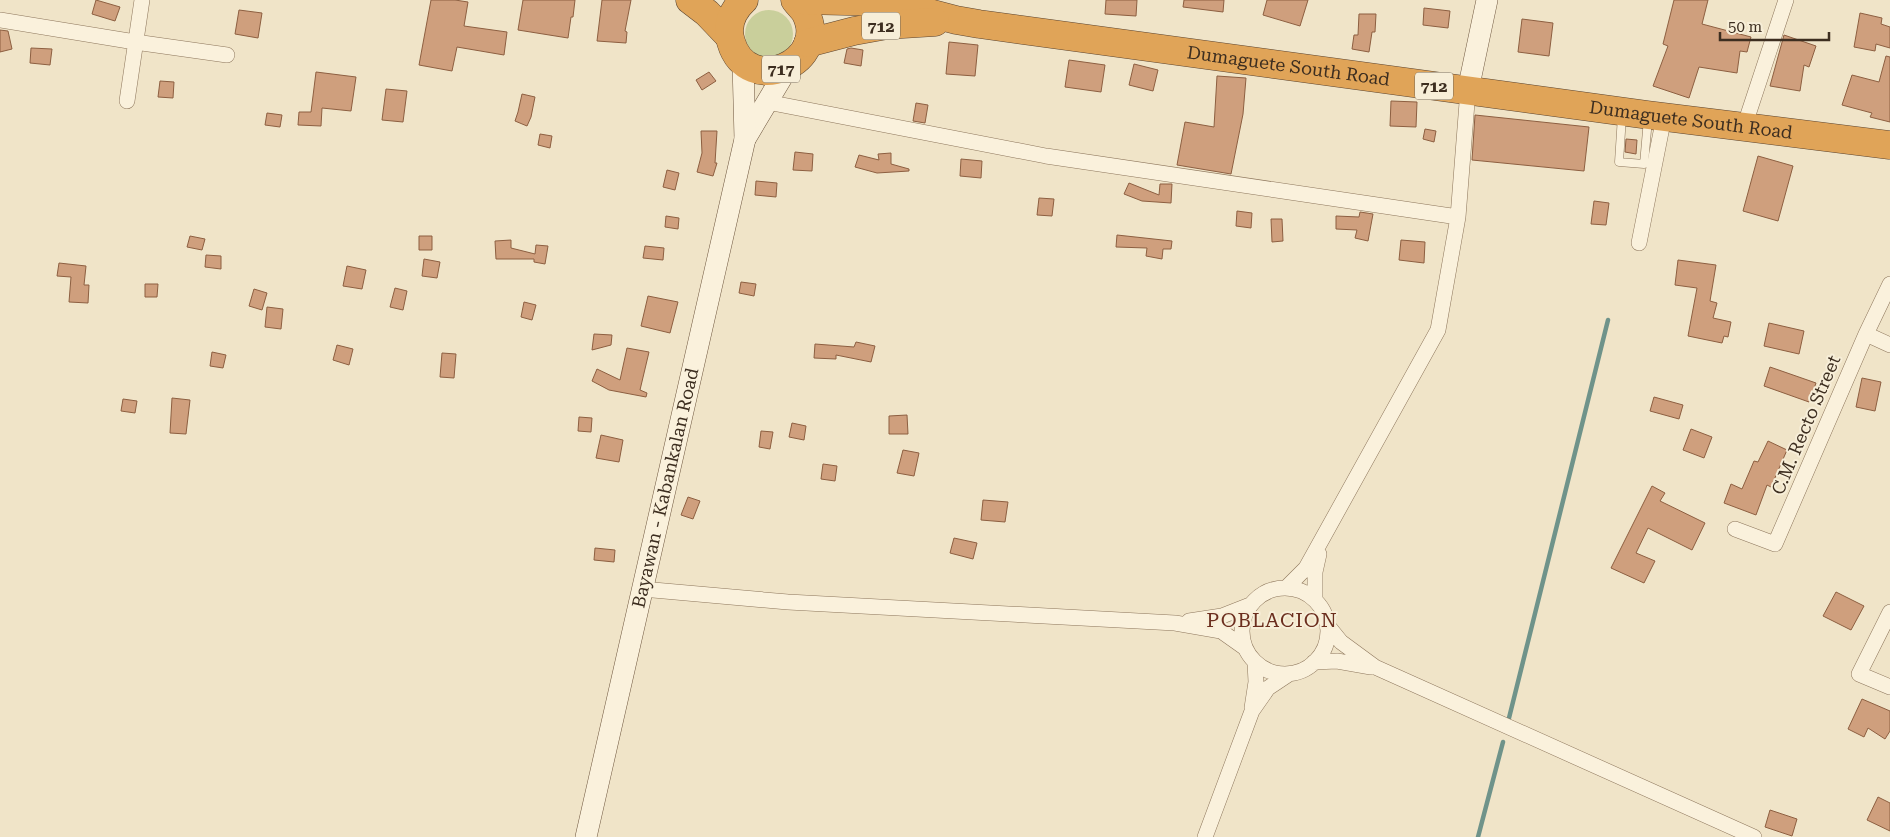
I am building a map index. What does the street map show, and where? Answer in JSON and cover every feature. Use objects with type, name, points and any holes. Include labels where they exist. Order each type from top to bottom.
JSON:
[{"type":"highway","points":[[690,0],[707,13],[729,36]]},
{"type":"highway","points":[[729,36],[730,20],[744,0]]},
{"type":"highway","name":"717","points":[[729,36],[733,51],[744,63],[758,70],[773,71],[788,67],[801,56],[808,43],[810,27],[805,12],[795,0]]},
{"type":"highway","name":"Dumaguete South Road","points":[[802,0],[887,2],[956,20],[1645,114],[1890,145]]},
{"type":"highway","name":"Dumaguete South Road","points":[[808,43],[887,25],[956,20]]},
{"type":"main road","points":[[1468,90],[1488,0]]},
{"type":"main road","name":"Bayawan - Kabankalan Road","points":[[586,837],[745,139],[744,63]]},
{"type":"main road","name":"Bayawan - Kabankalan Road","points":[[745,139],[788,67]]},
{"type":"street","points":[[127,101],[142,0]]},
{"type":"street","points":[[1744,127],[1786,0]]},
{"type":"street","points":[[0,20],[227,55]]},
{"type":"street","points":[[1286,588],[1306,568],[1438,330],[1458,217],[1468,90]]},
{"type":"street","points":[[767,102],[1046,156],[1458,217]]},
{"type":"street","points":[[1639,243],[1645,114]]},
{"type":"street","name":"C.M. Recto Street","points":[[1735,529],[1775,544],[1866,334],[1890,284]]},
{"type":"street","points":[[1866,334],[1890,345]]},
{"type":"street","points":[[1315,599],[1315,572],[1323,539]]},
{"type":"street","points":[[642,588],[788,602],[1176,622],[1221,632],[1245,648],[1255,662],[1270,671],[1288,674],[1298,672],[1314,662],[1325,646],[1328,636],[1326,616],[1315,599],[1304,592],[1276,588],[1257,597],[1250,605],[1242,624],[1245,648]]},
{"type":"street","points":[[1176,622],[1222,616],[1250,605]]},
{"type":"street","points":[[1890,612],[1859,674],[1890,687]]},
{"type":"street","points":[[1328,626],[1341,642],[1375,667],[1735,833],[1754,837]]},
{"type":"street","points":[[1314,662],[1337,661],[1375,667]]},
{"type":"street","points":[[1205,837],[1252,711],[1256,682],[1255,662]]},
{"type":"street","points":[[1252,711],[1268,688],[1288,674]]},
{"type":"lane","points":[[1645,114],[1644,164],[1619,162],[1645,114]]},
{"type":"green space","points":[[769,10],[778,12],[786,17],[791,25],[793,34],[791,43],[786,51],[778,56],[769,58],[760,56],[752,51],[747,43],[745,34],[747,25],[752,17],[760,12]]},
{"type":"building","points":[[96,0],[120,7],[115,21],[92,14]]},
{"type":"building","points":[[431,0],[468,2],[464,26],[507,32],[504,55],[457,47],[452,71],[419,65]]},
{"type":"building","points":[[523,0],[575,0],[568,38],[518,30]]},
{"type":"building","points":[[602,0],[631,0],[625,31],[627,32],[626,43],[597,41]]},
{"type":"building","points":[[1106,0],[1137,0],[1136,16],[1105,14]]},
{"type":"building","points":[[1184,0],[1224,0],[1223,12],[1183,7]]},
{"type":"building","points":[[1267,0],[1308,0],[1300,26],[1263,15]]},
{"type":"building","points":[[1674,0],[1708,0],[1702,24],[1751,37],[1747,52],[1740,51],[1737,73],[1699,67],[1689,98],[1653,86],[1668,46],[1663,44]]},
{"type":"building","points":[[1424,8],[1450,11],[1448,28],[1423,25]]},
{"type":"building","points":[[239,10],[262,13],[258,38],[235,34]]},
{"type":"building","points":[[1860,13],[1882,18],[1881,24],[1890,27],[1890,48],[1876,44],[1875,51],[1854,47]]},
{"type":"building","points":[[1359,14],[1376,14],[1375,32],[1372,32],[1369,52],[1352,49],[1354,35],[1358,35]]},
{"type":"building","points":[[1522,19],[1553,23],[1549,56],[1518,52]]},
{"type":"building","points":[[0,30],[8,31],[12,49],[0,52]]},
{"type":"building","points":[[1784,35],[1816,46],[1809,67],[1804,65],[1800,91],[1770,86]]},
{"type":"building","points":[[949,42],[978,45],[975,76],[946,74]]},
{"type":"building","points":[[31,48],[52,49],[50,65],[30,63]]},
{"type":"building","points":[[847,49],[863,50],[861,66],[844,63]]},
{"type":"building","points":[[1886,56],[1890,57],[1890,122],[1870,117],[1872,113],[1842,105],[1852,75],[1879,82]]},
{"type":"building","points":[[1069,60],[1105,65],[1101,92],[1065,87]]},
{"type":"building","points":[[1134,64],[1158,70],[1153,91],[1129,85]]},
{"type":"building","points":[[316,72],[356,77],[351,111],[322,108],[321,126],[298,125],[299,112],[311,112]]},
{"type":"building","points":[[709,72],[716,81],[702,90],[696,80]]},
{"type":"building","points":[[1217,76],[1246,78],[1243,114],[1231,174],[1177,165],[1185,122],[1214,127]]},
{"type":"building","points":[[160,81],[174,82],[173,98],[158,97]]},
{"type":"building","points":[[386,89],[407,91],[403,122],[382,120]]},
{"type":"building","points":[[522,94],[535,97],[527,126],[515,121]]},
{"type":"building","points":[[1391,101],[1417,102],[1416,127],[1390,126]]},
{"type":"building","points":[[916,103],[928,105],[925,123],[913,121]]},
{"type":"building","points":[[267,113],[282,115],[280,127],[265,125]]},
{"type":"building","points":[[1475,115],[1589,127],[1584,171],[1472,160]]},
{"type":"building","points":[[1425,129],[1436,131],[1434,142],[1423,139]]},
{"type":"building","points":[[701,131],[717,131],[715,163],[717,163],[713,176],[697,172],[702,153]]},
{"type":"building","points":[[540,134],[552,136],[550,148],[538,145]]},
{"type":"building","points":[[1626,139],[1637,140],[1636,154],[1625,152]]},
{"type":"building","points":[[795,152],[813,154],[812,171],[793,170]]},
{"type":"building","points":[[891,153],[891,164],[909,169],[909,171],[877,173],[855,167],[859,155],[879,160],[878,154]]},
{"type":"building","points":[[1758,156],[1793,166],[1778,221],[1743,211]]},
{"type":"building","points":[[961,159],[982,161],[981,178],[960,176]]},
{"type":"building","points":[[667,170],[679,173],[675,190],[663,187]]},
{"type":"building","points":[[756,181],[777,183],[776,197],[755,195]]},
{"type":"building","points":[[1129,183],[1159,195],[1160,184],[1172,184],[1171,203],[1142,201],[1124,194]]},
{"type":"building","points":[[1039,198],[1054,199],[1052,216],[1037,215]]},
{"type":"building","points":[[1594,201],[1609,203],[1606,225],[1591,224]]},
{"type":"building","points":[[1237,211],[1252,213],[1251,228],[1236,226]]},
{"type":"building","points":[[1360,212],[1373,214],[1368,241],[1355,238],[1357,230],[1336,229],[1336,216],[1359,217]]},
{"type":"building","points":[[666,216],[679,218],[678,229],[665,227]]},
{"type":"building","points":[[1271,219],[1282,219],[1283,241],[1272,242]]},
{"type":"building","points":[[1117,235],[1172,241],[1171,249],[1163,249],[1162,259],[1146,256],[1147,248],[1116,247]]},
{"type":"building","points":[[190,236],[205,239],[202,250],[187,247]]},
{"type":"building","points":[[419,236],[432,236],[432,250],[419,250]]},
{"type":"building","points":[[511,240],[511,248],[535,254],[536,245],[548,246],[545,264],[534,262],[534,259],[496,259],[495,241]]},
{"type":"building","points":[[1401,240],[1425,242],[1424,263],[1399,260]]},
{"type":"building","points":[[645,246],[664,248],[663,260],[643,258]]},
{"type":"building","points":[[206,255],[221,256],[221,269],[205,267]]},
{"type":"building","points":[[424,259],[440,262],[437,278],[422,276]]},
{"type":"building","points":[[1678,260],[1716,265],[1710,301],[1717,303],[1713,318],[1731,322],[1728,337],[1724,336],[1722,343],[1688,336],[1697,288],[1675,285]]},
{"type":"building","points":[[59,263],[86,266],[84,285],[89,285],[88,303],[69,302],[71,277],[57,276]]},
{"type":"building","points":[[347,266],[366,270],[362,289],[343,286]]},
{"type":"building","points":[[741,282],[756,284],[754,296],[739,293]]},
{"type":"building","points":[[145,284],[158,284],[157,297],[145,297]]},
{"type":"building","points":[[395,288],[407,291],[403,310],[390,307]]},
{"type":"building","points":[[254,289],[267,293],[262,310],[249,306]]},
{"type":"building","points":[[648,296],[678,302],[670,333],[641,326]]},
{"type":"building","points":[[524,302],[536,305],[532,320],[521,317]]},
{"type":"building","points":[[267,307],[283,309],[281,329],[265,327]]},
{"type":"building","points":[[1769,323],[1804,331],[1799,354],[1764,346]]},
{"type":"building","points":[[594,334],[612,335],[611,345],[592,350]]},
{"type":"building","points":[[856,342],[875,346],[871,362],[836,355],[836,359],[814,358],[815,344],[854,347]]},
{"type":"building","points":[[337,345],[353,349],[349,365],[333,360]]},
{"type":"building","points":[[627,348],[649,352],[640,390],[647,393],[646,397],[609,390],[592,381],[597,369],[620,380]]},
{"type":"building","points":[[212,352],[226,355],[223,368],[210,366]]},
{"type":"building","points":[[442,353],[456,354],[454,378],[440,377]]},
{"type":"building","points":[[1770,367],[1816,383],[1809,402],[1764,386]]},
{"type":"building","points":[[1862,378],[1881,382],[1875,411],[1856,407]]},
{"type":"building","points":[[1654,397],[1683,405],[1679,419],[1650,411]]},
{"type":"building","points":[[172,398],[190,400],[186,434],[170,433]]},
{"type":"building","points":[[123,399],[137,401],[135,413],[121,411]]},
{"type":"building","points":[[907,415],[908,434],[889,434],[889,416]]},
{"type":"building","points":[[579,417],[592,418],[591,432],[578,431]]},
{"type":"building","points":[[792,423],[806,426],[804,440],[789,437]]},
{"type":"building","points":[[1691,429],[1712,437],[1704,458],[1683,450]]},
{"type":"building","points":[[761,431],[773,432],[770,449],[759,447]]},
{"type":"building","points":[[601,435],[623,440],[619,462],[596,458]]},
{"type":"building","points":[[1768,441],[1787,450],[1771,487],[1767,485],[1756,515],[1724,503],[1731,484],[1742,489],[1754,461],[1758,462]]},
{"type":"building","points":[[903,450],[919,453],[914,476],[897,473]]},
{"type":"building","points":[[823,464],[837,466],[835,481],[821,479]]},
{"type":"building","points":[[1652,486],[1665,493],[1660,501],[1705,523],[1692,550],[1648,528],[1636,553],[1655,561],[1644,583],[1611,568]]},
{"type":"building","points":[[688,497],[700,501],[693,519],[681,515]]},
{"type":"building","points":[[983,500],[1008,502],[1005,522],[981,520]]},
{"type":"building","points":[[954,538],[977,543],[973,559],[950,553]]},
{"type":"building","points":[[595,548],[615,550],[614,562],[594,560]]},
{"type":"building","points":[[1836,592],[1864,606],[1851,630],[1823,616]]},
{"type":"building","points":[[1862,699],[1890,711],[1890,731],[1885,739],[1868,728],[1864,737],[1848,729]]},
{"type":"building","points":[[1878,797],[1890,803],[1890,831],[1867,820]]},
{"type":"building","points":[[1770,810],[1797,819],[1792,836],[1765,827]]},
{"type":"waterway","points":[[1509,718],[1608,320]]},
{"type":"waterway","points":[[1478,837],[1503,742]]},
{"type":"district","name":"POBLACION","points":[[1272,620]]}]
